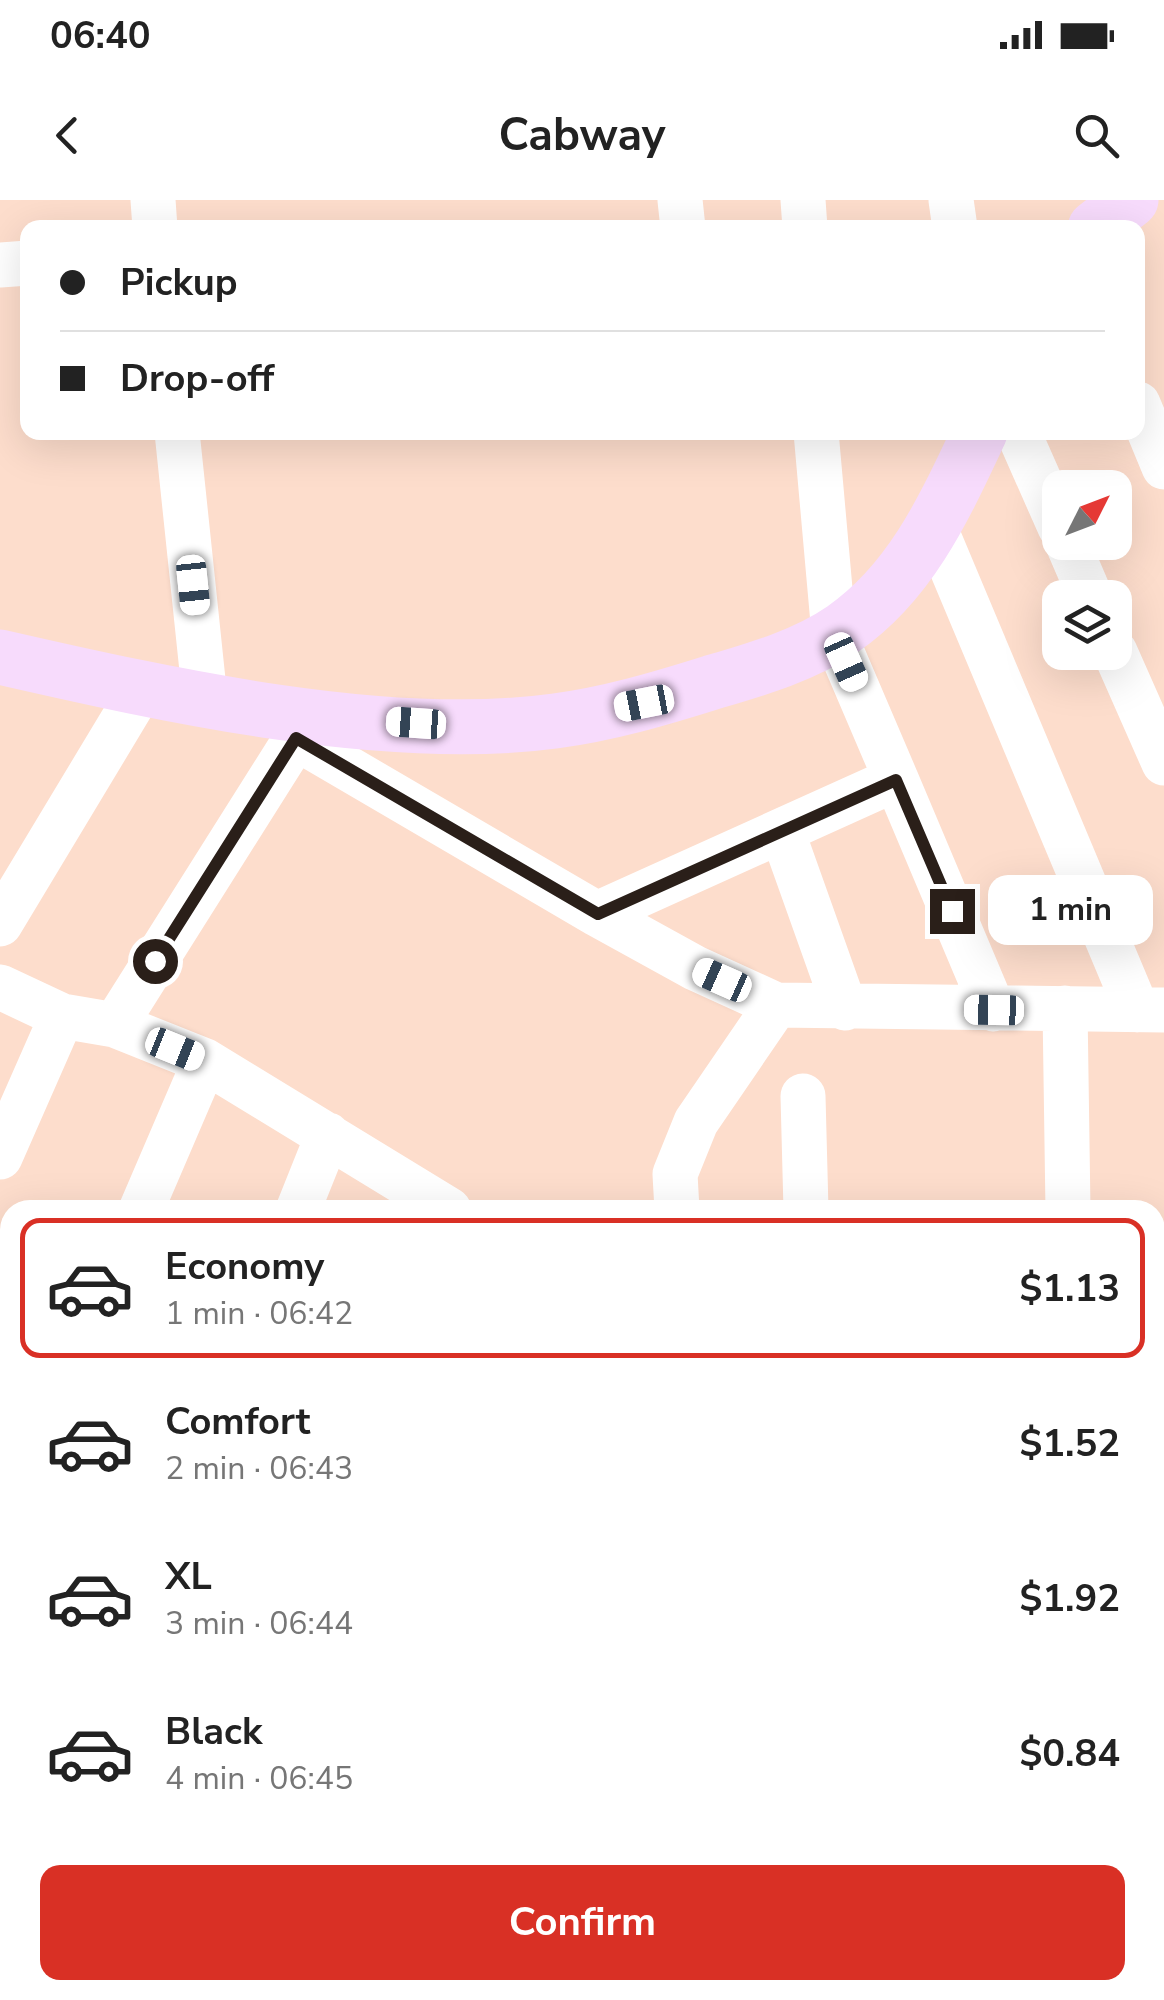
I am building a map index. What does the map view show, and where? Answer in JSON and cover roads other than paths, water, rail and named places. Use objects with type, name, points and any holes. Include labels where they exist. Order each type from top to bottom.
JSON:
[{"type":"main road","points":[[0,657],[205,699],[287,724],[456,726],[555,722],[644,703],[765,666],[834,634],[889,587],[934,526],[976,440]]},
{"type":"street","points":[[1145,421],[1164,468]]},
{"type":"street","points":[[178,440],[205,699]]},
{"type":"street","points":[[817,440],[834,634],[994,1010]]},
{"type":"street","points":[[1022,440],[1042,486]]},
{"type":"street","points":[[115,1025],[287,724],[598,914],[694,968],[776,1005],[1150,1010],[934,526]]},
{"type":"street","points":[[1123,670],[1164,763]]},
{"type":"street","points":[[0,924],[142,688]]},
{"type":"street","points":[[598,914],[896,780]]},
{"type":"street","points":[[782,830],[845,1008]]},
{"type":"street","points":[[0,987],[62,1016],[115,1025],[204,1060],[433,1200]]},
{"type":"street","points":[[677,1200],[675,1174],[696,1122],[776,1005]]},
{"type":"street","points":[[1065,1008],[1068,1200]]},
{"type":"street","points":[[0,1157],[62,1016]]},
{"type":"street","points":[[144,1200],[204,1060]]},
{"type":"street","points":[[803,1096],[806,1200]]},
{"type":"street","points":[[302,1200],[328,1136]]}]
